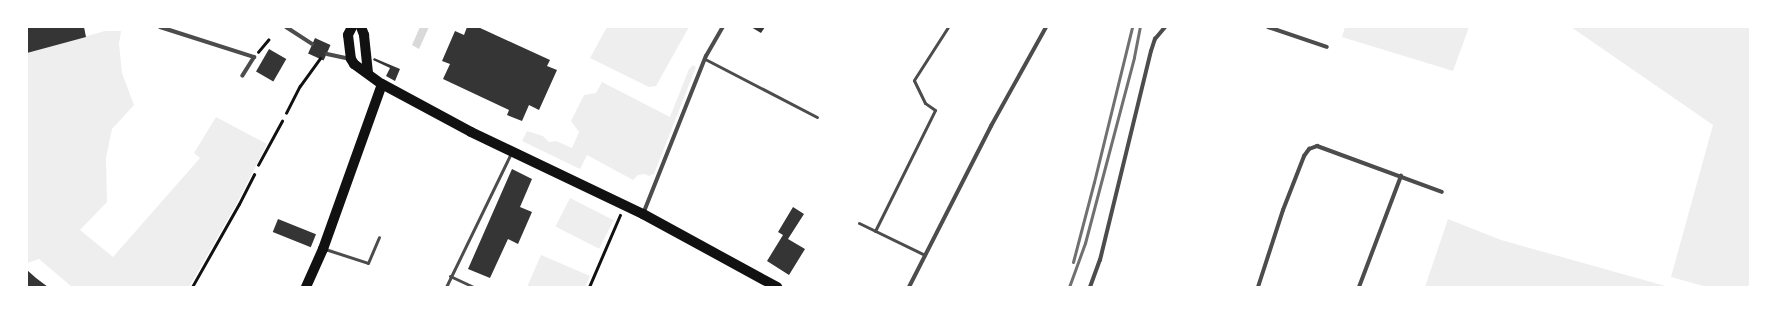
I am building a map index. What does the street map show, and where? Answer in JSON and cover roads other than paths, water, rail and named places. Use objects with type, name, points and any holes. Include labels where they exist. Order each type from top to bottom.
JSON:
[{"type":"main road","points":[[352,27],[348,35],[351,59],[354,64],[368,72],[382,84],[431,111],[512,152],[643,214],[777,287]]},
{"type":"main road","points":[[361,27],[364,35],[368,72]]},
{"type":"main road","points":[[306,287],[322,249],[382,84]]},
{"type":"street","points":[[160,27],[254,58],[242,76]]},
{"type":"street","points":[[286,27],[312,44]]},
{"type":"street","points":[[643,214],[705,58],[723,27]]},
{"type":"street","points":[[909,287],[991,126],[1046,27]]},
{"type":"street","points":[[1090,287],[1100,260],[1151,51],[1155,40],[1165,27]]},
{"type":"street","points":[[1268,27],[1277,28],[1327,47]]},
{"type":"street","points":[[327,54],[334,57],[351,59]]},
{"type":"street","points":[[1258,287],[1283,210],[1304,156],[1309,149],[1317,146],[1442,192]]},
{"type":"street","points":[[1359,287],[1401,176]]},
{"type":"lane","points":[[875,230],[935,110],[925,103],[914,80],[948,27]]},
{"type":"lane","points":[[705,58],[817,116]]},
{"type":"lane","points":[[446,287],[450,276],[512,152]]},
{"type":"lane","points":[[859,223],[925,255]]},
{"type":"lane","points":[[322,249],[368,263],[379,237]]},
{"type":"lane","points":[[450,276],[474,287]]},
{"type":"railway","points":[[1073,262],[1132,27]]},
{"type":"railway","points":[[1069,287],[1085,243],[1134,57],[1140,27]]}]
